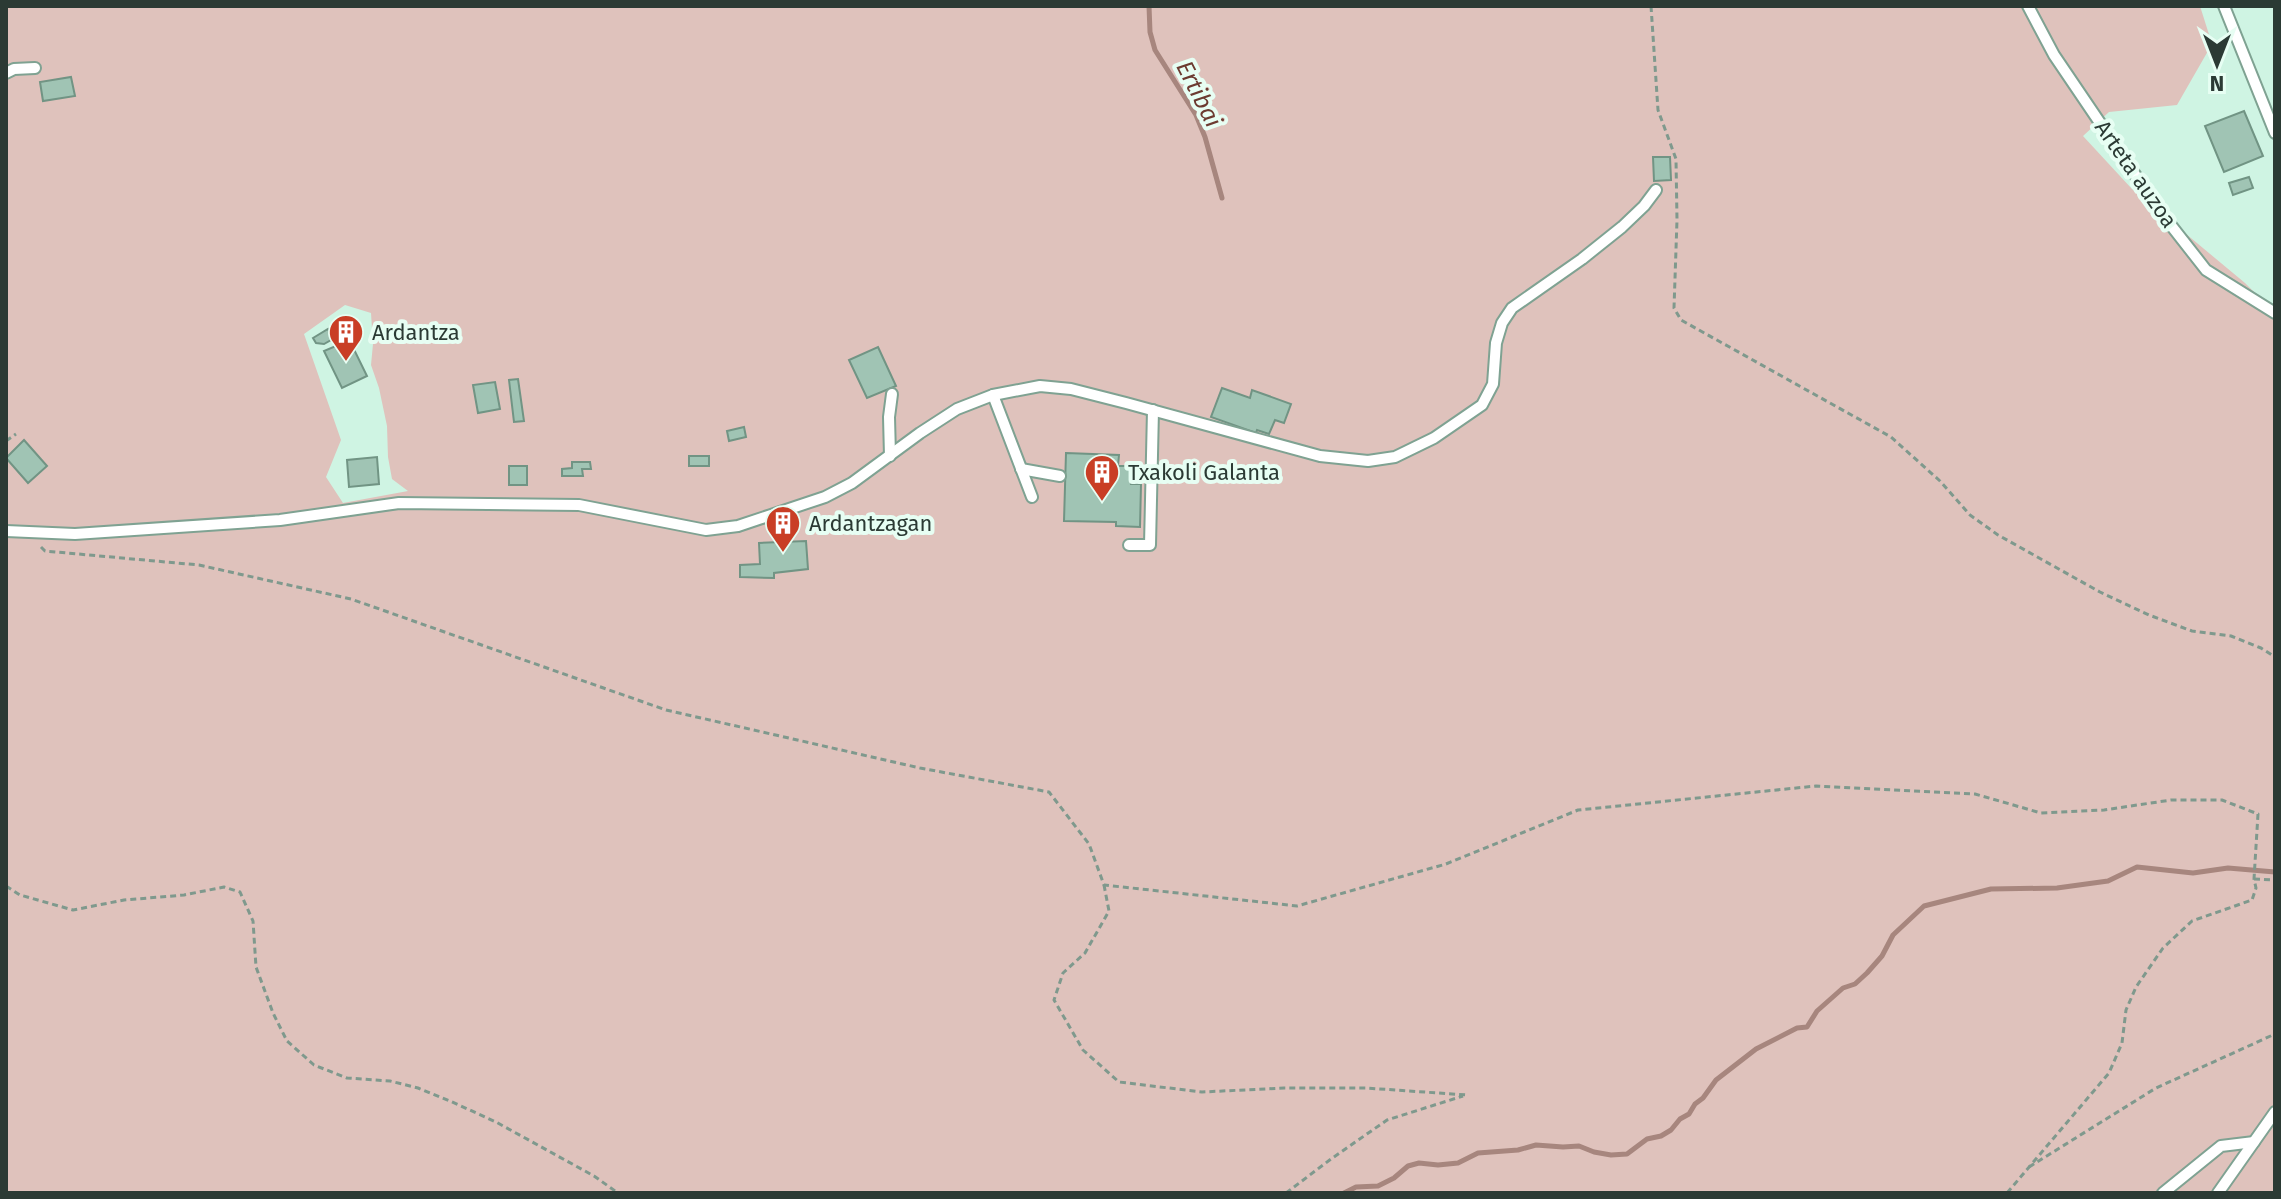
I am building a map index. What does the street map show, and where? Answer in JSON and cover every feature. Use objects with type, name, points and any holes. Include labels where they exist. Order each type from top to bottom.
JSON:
[{"type":"lane","name":"Arteta auzoa","points":[[2028,6],[2054,55],[2142,184],[2206,270],[2275,313]]},
{"type":"lane","points":[[2224,6],[2275,133]]},
{"type":"lane","points":[[6,73],[14,69],[35,68]]},
{"type":"lane","points":[[6,531],[75,534],[280,520],[399,503],[579,505],[706,530],[738,526],[825,497],[852,483],[957,409],[993,395],[1040,386],[1071,389],[1320,456],[1368,461],[1395,457],[1434,438],[1482,405],[1493,384],[1496,343],[1502,323],[1512,308],[1612,235],[1644,206],[1656,190]]},
{"type":"lane","points":[[890,456],[892,394]]},
{"type":"lane","points":[[993,395],[1032,497]]},
{"type":"lane","points":[[1129,545],[1150,545],[1153,410]]},
{"type":"lane","points":[[1021,469],[1060,476]]},
{"type":"lane","points":[[2218,1193],[2275,1112]]},
{"type":"lane","points":[[2163,1193],[2221,1146],[2254,1142]]},
{"type":"path","points":[[1651,6],[1658,110],[1676,159],[1674,308],[1681,320],[1891,437],[1940,481],[1970,515],[2011,542],[2100,592],[2149,615],[2192,631],[2231,636],[2275,657]]},
{"type":"path","points":[[6,441],[16,434]]},
{"type":"path","points":[[34,532],[34,542],[45,551],[199,565],[351,599],[666,710],[920,768],[1049,792],[1089,844],[1104,885],[1109,911],[1085,953],[1063,973],[1054,1000],[1083,1050],[1119,1082],[1202,1092],[1366,1088],[1467,1095],[1387,1120],[1286,1193]]},
{"type":"path","points":[[1104,885],[1297,906],[1446,864],[1578,810],[1816,786],[1975,794],[2041,813],[2104,810],[2171,800],[2222,800],[2258,814],[2256,888],[2252,900],[2192,921],[2163,948],[2136,987],[2126,1010],[2122,1043],[2109,1073],[2007,1193]]},
{"type":"path","points":[[2254,879],[2275,880]]},
{"type":"path","points":[[6,886],[20,895],[73,910],[224,887],[240,892],[253,921],[256,967],[273,1013],[287,1041],[314,1065],[347,1078],[390,1081],[418,1088],[450,1101],[496,1122],[594,1176],[618,1193]]},
{"type":"path","points":[[2025,1169],[2156,1088],[2275,1034]]},
{"type":"shaded area","points":[[6,6],[2200,6],[2212,44],[2177,105],[2109,112],[2083,136],[2132,189],[2245,283],[2275,313],[2275,1193],[6,1193]],"holes":[[[345,305],[371,313],[371,365],[387,426],[392,479],[408,491],[343,503],[326,477],[341,440],[304,334]]]},
{"type":"building","points":[[71,77],[75,96],[43,101],[40,82]]},
{"type":"building","points":[[2244,111],[2263,156],[2224,172],[2205,126]]},
{"type":"building","points":[[1653,157],[1670,157],[1671,180],[1654,181]]},
{"type":"building","points":[[2249,177],[2253,188],[2233,195],[2229,183]]},
{"type":"building","name":"Ardantza","points":[[342,325],[367,376],[342,388],[324,351],[336,346],[333,339],[324,344],[316,343],[313,338]]},
{"type":"building","points":[[878,347],[896,386],[867,398],[849,360]]},
{"type":"building","points":[[518,379],[524,421],[514,422],[509,380]]},
{"type":"building","points":[[495,382],[500,409],[478,413],[473,385]]},
{"type":"building","points":[[1222,388],[1250,398],[1252,390],[1291,404],[1284,423],[1275,420],[1269,434],[1257,430],[1256,433],[1211,417]]},
{"type":"building","points":[[744,427],[746,437],[729,441],[727,431]]},
{"type":"building","points":[[24,440],[47,466],[28,483],[6,458]]},
{"type":"building","name":"Txakoli Galanta","points":[[1066,453],[1119,455],[1118,466],[1132,466],[1131,484],[1141,484],[1140,527],[1116,526],[1116,522],[1064,521]]},
{"type":"building","points":[[689,456],[709,456],[709,466],[689,466]]},
{"type":"building","points":[[377,457],[379,484],[349,487],[347,460]]},
{"type":"building","points":[[572,462],[590,462],[591,469],[582,469],[583,476],[562,476],[562,469],[572,468]]},
{"type":"building","points":[[509,466],[527,466],[527,485],[509,485]]},
{"type":"building","name":"Ardantzagan","points":[[806,541],[808,569],[774,573],[774,578],[740,577],[740,565],[760,564],[759,543]]},
{"type":"waterway","name":"Ertibai","points":[[1149,6],[1150,32],[1155,50],[1196,115],[1222,198]]},
{"type":"waterway","points":[[1344,1193],[1356,1187],[1378,1186],[1408,1166],[1419,1163],[1458,1163],[1478,1153],[1518,1150],[1536,1145],[1579,1146],[1611,1155],[1627,1154],[1647,1139],[1671,1130],[1689,1114],[1716,1080],[1756,1049],[1797,1028],[1807,1027],[1817,1011],[1843,988],[1855,984],[1867,973],[1882,956],[1893,935],[1924,906],[1991,889],[2057,888],[2108,881],[2137,867],[2193,873],[2228,868],[2275,872]]},
{"type":"place","name":"Ardantza","points":[[346,363]]},
{"type":"place","name":"Txakoli Galanta","points":[[1102,503]]},
{"type":"place","name":"Ardantzagan","points":[[783,554]]}]
